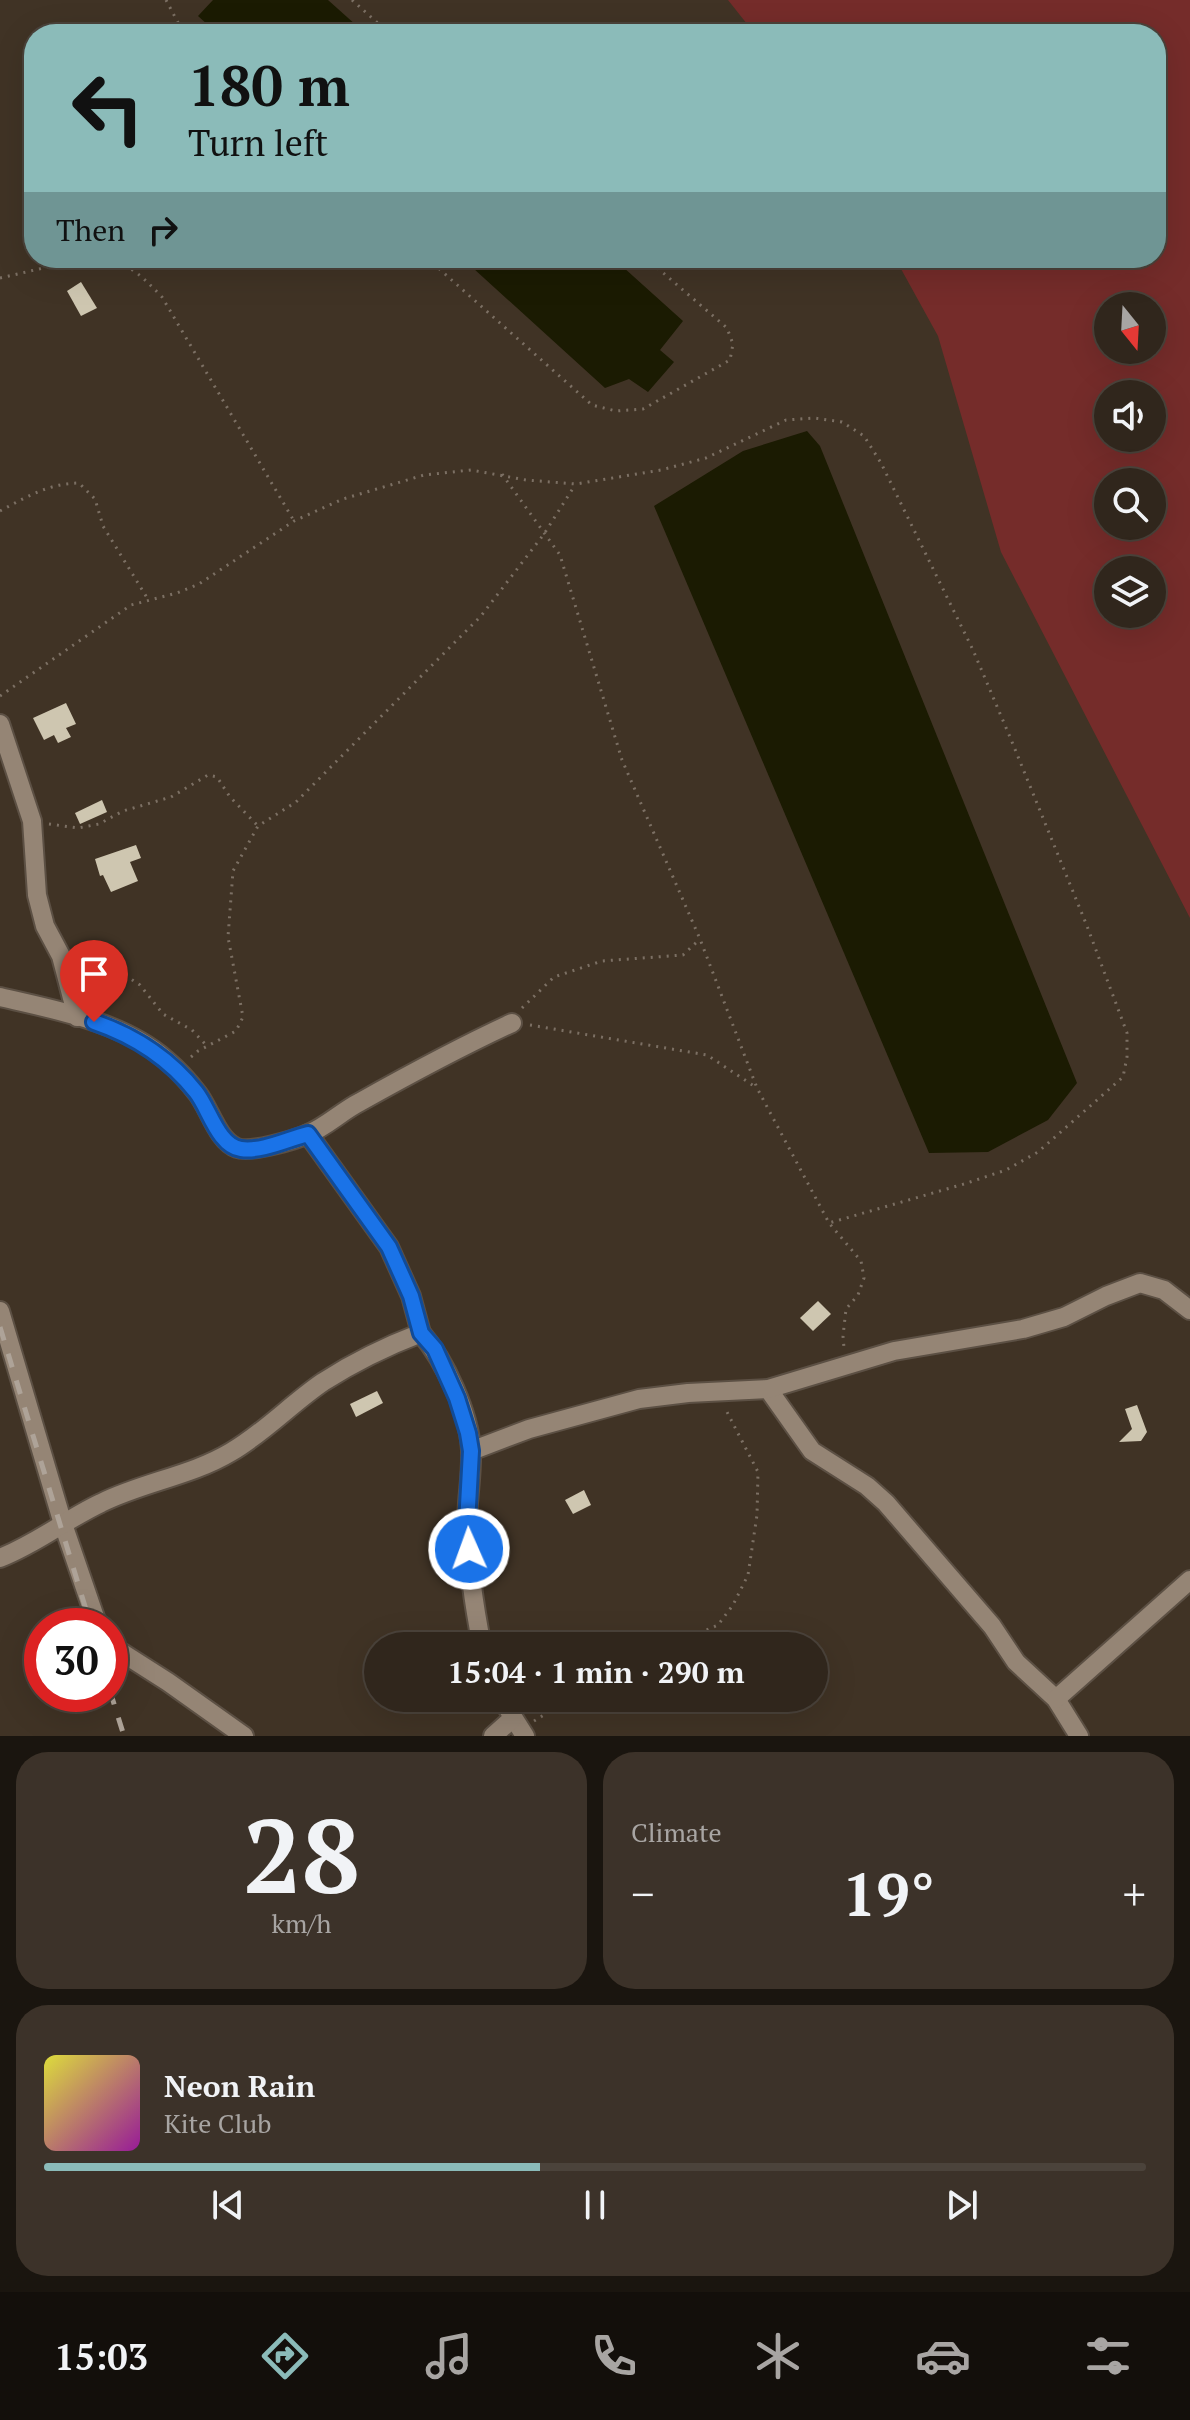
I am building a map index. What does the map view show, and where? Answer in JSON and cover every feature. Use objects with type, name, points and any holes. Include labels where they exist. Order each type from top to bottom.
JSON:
[{"type":"street","points":[[0,724],[32,821],[37,895],[45,926],[61,956],[77,1017]]},
{"type":"street","points":[[0,997],[117,1030],[165,1058],[199,1095],[226,1142],[239,1149],[257,1149],[308,1134],[448,1053],[512,1023]]},
{"type":"street","points":[[308,1134],[389,1247],[411,1296],[421,1333],[435,1349],[447,1372],[468,1433],[471,1451],[467,1524],[473,1599],[479,1632]]},
{"type":"street","points":[[471,1451],[529,1429],[639,1399],[768,1389],[894,1351],[1041,1324],[1140,1283],[1164,1290],[1190,1310]]},
{"type":"street","points":[[0,1311],[63,1524],[92,1608]]},
{"type":"street","points":[[0,1558],[31,1545],[102,1502],[196,1469],[232,1452],[322,1383],[376,1352],[421,1333]]},
{"type":"street","points":[[768,1389],[812,1451],[867,1486],[886,1503],[992,1626],[1016,1662],[1056,1699],[1079,1736]]},
{"type":"street","points":[[1056,1699],[1190,1580]]},
{"type":"street","points":[[128,1656],[244,1736]]},
{"type":"street","points":[[493,1736],[519,1728]]},
{"type":"path","points":[[166,0],[179,24]]},
{"type":"path","points":[[352,0],[379,24]]},
{"type":"path","points":[[0,278],[44,268]]},
{"type":"path","points":[[134,268],[162,297],[294,521]]},
{"type":"path","points":[[438,268],[592,405],[616,411],[643,409],[730,360],[733,344],[727,328],[658,268]]},
{"type":"path","points":[[0,696],[131,605],[199,584],[294,521],[343,499],[424,475],[471,470],[526,480],[576,484],[661,470],[706,458],[786,420],[814,418],[842,422],[864,436],[902,505],[973,650],[1049,831],[1127,1033],[1127,1057],[1123,1077],[1038,1152],[1006,1170],[829,1223]]},
{"type":"path","points":[[502,474],[560,555],[622,760],[700,939],[757,1088],[829,1223],[861,1261],[864,1278],[858,1295],[846,1309],[843,1336],[846,1364]]},
{"type":"path","points":[[0,511],[60,483],[79,483],[95,499],[103,526],[149,601]]},
{"type":"path","points":[[177,1071],[198,1051],[236,1031],[243,1017],[228,937],[233,871],[258,826],[296,802],[481,616],[544,534],[576,484]]},
{"type":"path","points":[[32,821],[78,828],[99,824],[123,811],[171,797],[208,775],[217,777],[258,826]]},
{"type":"path","points":[[700,939],[683,955],[602,961],[554,977],[526,1001],[512,1023],[707,1055],[757,1088]]},
{"type":"path","points":[[61,956],[108,964],[140,985],[163,1014],[192,1030],[207,1046]]},
{"type":"path","points":[[702,1632],[718,1625],[733,1605],[748,1575],[757,1515],[758,1472],[717,1392]]},
{"type":"path","points":[[519,1728],[547,1712]]},
{"type":"shaded area","points":[[213,0],[328,0],[355,24],[207,24],[198,16]]},
{"type":"shaded area","points":[[728,0],[1190,0],[1190,918],[1001,552],[938,336],[901,268],[1166,268],[1166,24],[747,24]]},
{"type":"shaded area","points":[[473,268],[624,268],[683,321],[660,350],[674,362],[648,392],[629,379],[605,388]]},
{"type":"shaded area","points":[[807,431],[820,446],[1077,1083],[1048,1120],[988,1152],[929,1153],[654,506],[743,451]]},
{"type":"building","points":[[81,282],[97,308],[81,316],[67,291]]},
{"type":"building","points":[[66,703],[76,724],[66,728],[71,737],[58,743],[54,735],[44,740],[33,718]]},
{"type":"building","points":[[102,800],[107,812],[80,824],[75,813]]},
{"type":"building","points":[[136,845],[141,858],[130,862],[138,881],[111,892],[103,875],[100,876],[95,859]]},
{"type":"building","points":[[818,1301],[831,1314],[813,1331],[800,1318]]},
{"type":"building","points":[[377,1391],[383,1403],[356,1417],[350,1404]]},
{"type":"building","points":[[1137,1405],[1147,1432],[1141,1441],[1119,1442],[1132,1429],[1125,1409]]},
{"type":"building","points":[[584,1490],[591,1505],[573,1514],[565,1500]]},
{"type":"railway","points":[[0,1327],[86,1608]]},
{"type":"railway","points":[[117,1712],[124,1736]]},
{"type":"route","points":[[94,1022],[117,1030],[165,1058],[199,1095],[226,1142],[239,1149],[257,1149],[308,1134],[358,1200],[389,1247],[411,1296],[421,1333],[435,1349],[457,1398],[471,1451],[467,1524],[469,1549]]}]
